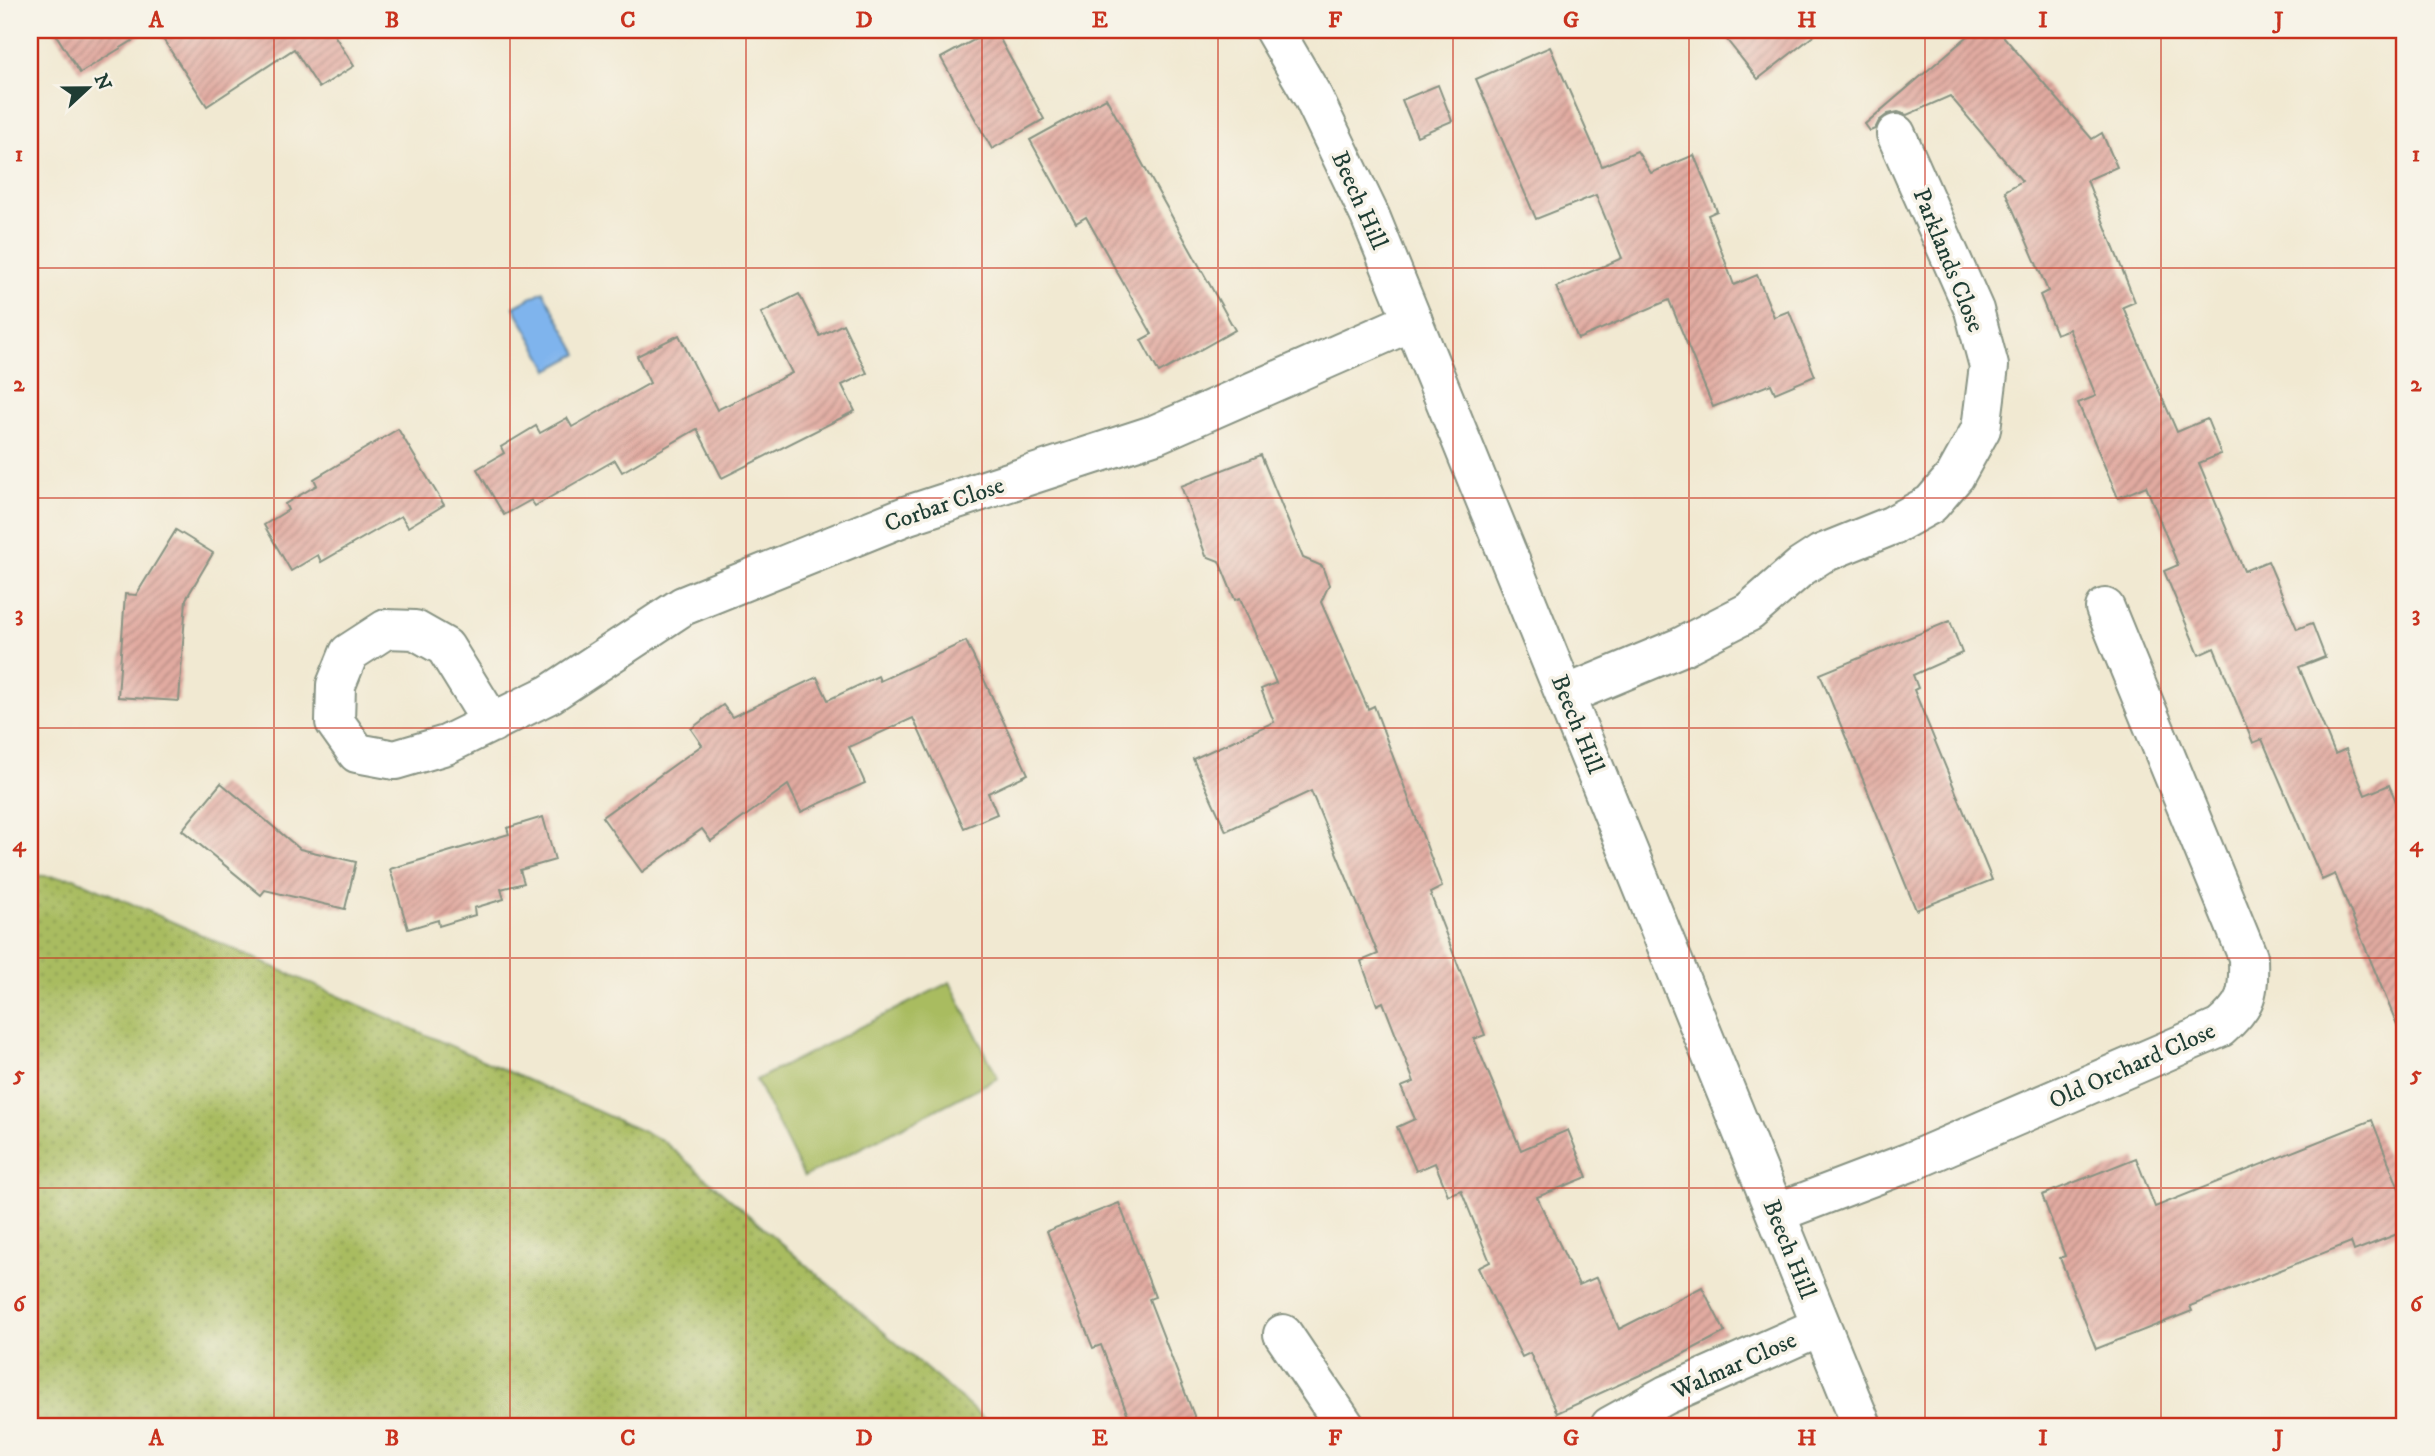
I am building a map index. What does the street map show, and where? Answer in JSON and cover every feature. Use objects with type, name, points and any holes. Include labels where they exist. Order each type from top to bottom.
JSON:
[{"type":"street","name":"Beech Hill","points":[[1274,30],[1313,97],[1364,204],[1862,1426]]},
{"type":"street","name":"Parklands Close","points":[[1566,695],[1681,647],[1749,612],[1801,567],[1821,554],[1893,525],[1931,504],[1955,476],[1981,429],[1989,366],[1974,310],[1896,134]]},
{"type":"street","name":"Corbar Close","points":[[492,723],[550,694],[683,606],[908,515],[1156,434],[1413,321]]},
{"type":"street","name":"Old Orchard Close","points":[[1776,1213],[1910,1162],[2220,1028],[2240,1011],[2249,983],[2248,957],[2105,608]]},
{"type":"street","name":"Walmar Close","points":[[1610,1426],[1666,1395],[1821,1326]]},
{"type":"street","points":[[1283,1334],[1345,1426]]},
{"type":"green space","points":[[30,875],[74,878],[662,1140],[992,1426],[30,1426]]},
{"type":"green space","points":[[950,982],[998,1078],[804,1177],[756,1080]]},
{"type":"water","points":[[543,291],[578,354],[549,370],[514,307]]},
{"type":"building","points":[[53,30],[150,30],[80,73]]},
{"type":"building","points":[[157,30],[331,30],[354,66],[319,88],[294,49],[207,106]]},
{"type":"building","points":[[995,30],[1044,119],[992,149],[941,58]]},
{"type":"building","points":[[1719,30],[1821,30],[1758,79]]},
{"type":"building","points":[[1975,30],[1998,30],[2092,139],[2102,133],[2117,167],[2087,180],[2135,302],[2123,307],[2177,432],[2207,419],[2221,454],[2199,463],[2244,571],[2268,561],[2297,629],[2312,623],[2325,657],[2299,667],[2335,754],[2346,749],[2365,795],[2389,785],[2405,822],[2405,1044],[2335,874],[2322,880],[2262,739],[2253,743],[2214,648],[2199,655],[2164,571],[2178,565],[2146,486],[2118,498],[2078,403],[2096,396],[2069,329],[2056,334],[2040,295],[2048,291],[2005,191],[2022,181],[1950,96],[1907,115],[1898,112],[1888,114],[1870,131],[1865,124]]},
{"type":"building","points":[[1550,47],[1602,166],[1637,151],[1651,173],[1694,155],[1717,211],[1708,215],[1734,285],[1757,275],[1774,317],[1789,311],[1815,376],[1775,393],[1771,384],[1713,407],[1669,300],[1578,339],[1556,287],[1622,258],[1596,195],[1536,219],[1476,79]]},
{"type":"building","points":[[1438,85],[1452,121],[1417,136],[1402,100]]},
{"type":"building","points":[[1106,98],[1235,330],[1159,373],[1141,340],[1152,334],[1086,217],[1076,223],[1030,140]]},
{"type":"building","points":[[799,294],[820,336],[843,324],[867,373],[842,385],[855,411],[722,478],[697,429],[622,472],[615,460],[535,506],[531,500],[504,515],[477,469],[504,453],[501,447],[536,426],[540,433],[567,418],[572,427],[650,383],[637,356],[679,335],[717,410],[792,373],[761,313]]},
{"type":"building","points":[[398,429],[444,505],[408,527],[401,516],[321,562],[318,555],[291,571],[264,525],[288,510],[285,504],[317,485],[314,479]]},
{"type":"building","points":[[1261,455],[1303,558],[1322,566],[1329,585],[1321,602],[1368,709],[1374,706],[1442,887],[1430,893],[1485,1035],[1474,1039],[1521,1150],[1568,1130],[1587,1177],[1537,1197],[1579,1285],[1597,1277],[1619,1329],[1702,1287],[1725,1332],[1662,1365],[1557,1413],[1530,1353],[1522,1357],[1478,1268],[1490,1262],[1461,1190],[1448,1195],[1435,1163],[1416,1171],[1397,1127],[1415,1119],[1401,1087],[1414,1082],[1383,1002],[1377,1005],[1361,961],[1378,954],[1311,791],[1226,831],[1193,759],[1274,722],[1261,689],[1276,683],[1240,598],[1235,600],[1219,561],[1206,556],[1181,486]]},
{"type":"building","points":[[176,530],[213,553],[186,599],[179,701],[118,697],[125,594],[136,595]]},
{"type":"building","points":[[1950,621],[1962,653],[1913,675],[1918,688],[1914,690],[1992,880],[1916,910],[1820,674]]},
{"type":"building","points":[[966,641],[1028,774],[988,793],[997,814],[964,828],[913,718],[849,747],[865,783],[801,812],[788,785],[711,841],[702,829],[642,872],[602,817],[702,745],[691,729],[723,705],[732,717],[817,677],[828,700],[878,676],[880,681]]},
{"type":"building","points":[[221,783],[300,849],[356,862],[345,909],[265,890],[261,895],[182,830]]},
{"type":"building","points":[[543,817],[555,860],[520,870],[524,883],[501,889],[504,899],[474,908],[475,915],[439,926],[438,920],[408,929],[390,869],[509,834],[507,828]]},
{"type":"building","points":[[2372,1120],[2405,1204],[2405,1231],[2354,1251],[2351,1242],[2190,1306],[2192,1311],[2096,1349],[2060,1258],[2065,1256],[2042,1195],[2136,1158],[2155,1207]]},
{"type":"building","points":[[1119,1203],[1155,1297],[1149,1299],[1198,1426],[1132,1426],[1101,1345],[1093,1348],[1047,1231]]}]
